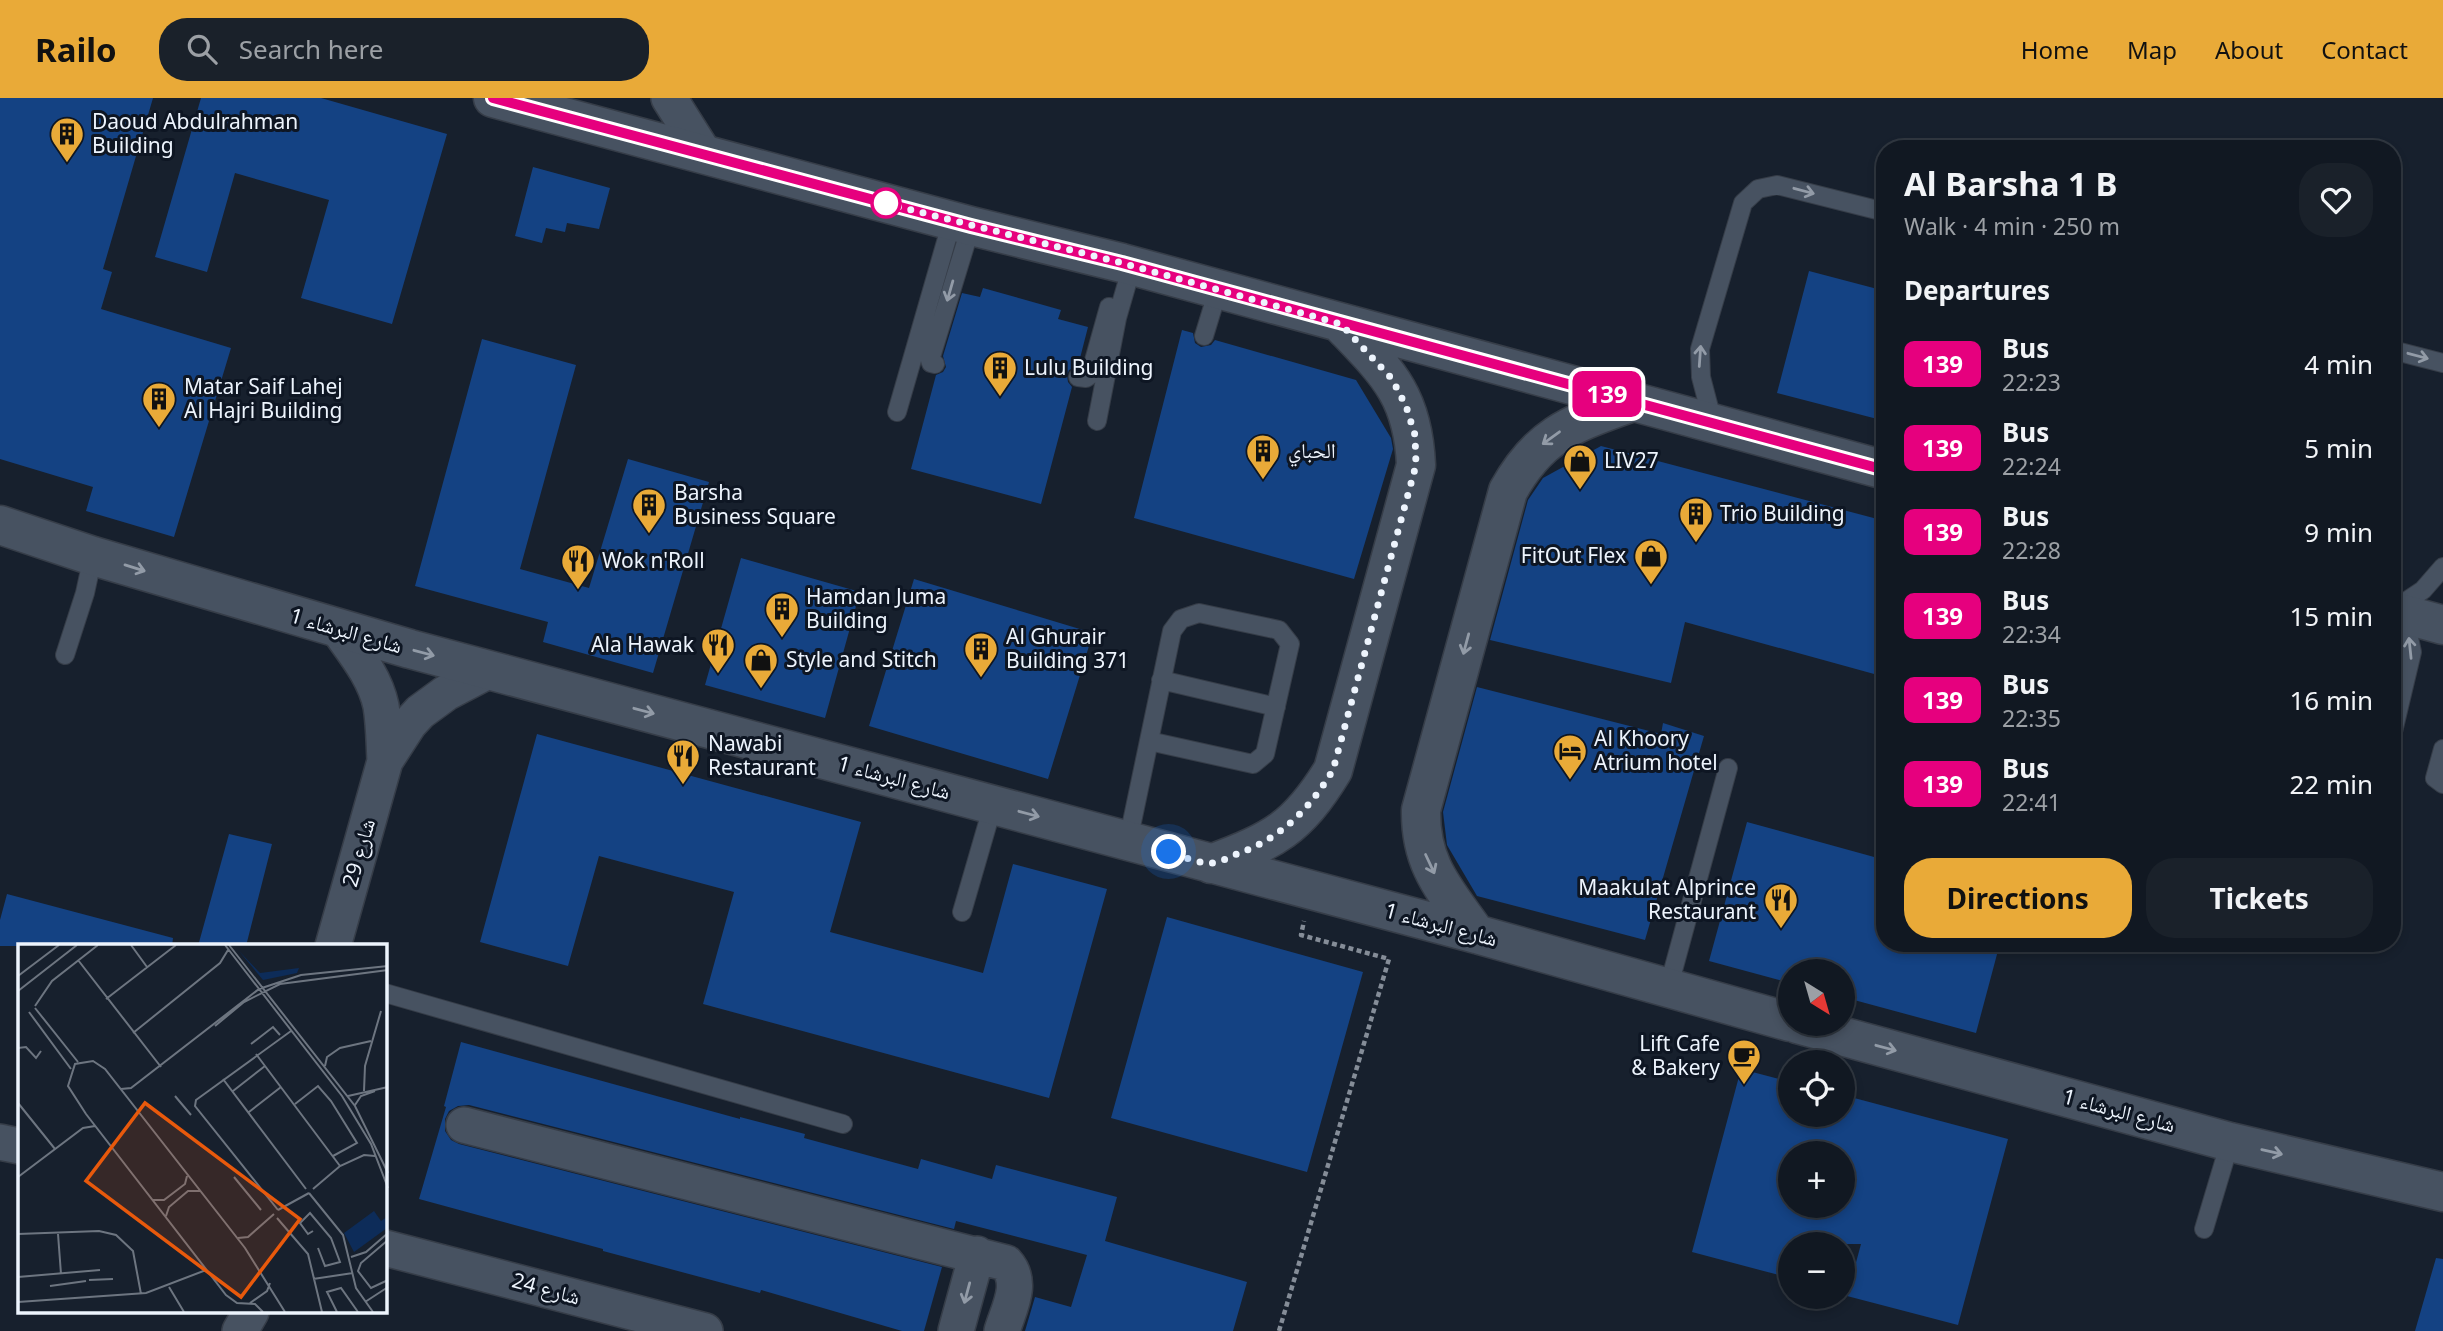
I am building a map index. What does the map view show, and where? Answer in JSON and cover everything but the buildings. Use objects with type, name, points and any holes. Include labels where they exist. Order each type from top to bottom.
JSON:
[{"type":"street","points":[[493,98],[566,107],[705,155],[961,224],[1127,264],[1876,468]]},
{"type":"street","points":[[669,98],[705,155]]},
{"type":"street","points":[[1211,864],[1260,845],[1283,831],[1303,813],[1333,770],[1416,465],[1415,435],[1406,406],[1392,379],[1341,324]]},
{"type":"street","points":[[1476,934],[1432,871],[1424,852],[1421,810],[1508,491],[1529,459],[1557,433],[1635,401]]},
{"type":"street","name":"شارع البرشاء 1","points":[[0,525],[93,556],[338,629],[1476,934],[1778,1019]]},
{"type":"street","points":[[2401,613],[2443,625]]},
{"type":"street","name":"شارع 29","points":[[338,629],[362,663],[376,690],[382,719],[385,761]]},
{"type":"street","name":"شارع 29","points":[[334,944],[385,761],[420,712],[446,693],[490,670]]},
{"type":"street","name":"شارع البرشاء 1","points":[[1841,1036],[2231,1142],[2443,1192]]},
{"type":"street","points":[[464,1125],[1006,1263],[1015,1277],[1016,1286],[1002,1331]]},
{"type":"street","points":[[0,1142],[18,1146]]},
{"type":"street","name":"شارع 24","points":[[387,1249],[705,1331]]},
{"type":"street","points":[[956,1331],[977,1254]]},
{"type":"street","points":[[240,1331],[250,1314]]},
{"type":"lane","points":[[1713,423],[1701,377],[1700,349],[1743,203],[1749,195],[1758,189],[1777,185],[1876,210]]},
{"type":"lane","points":[[935,365],[930,360],[961,224]]},
{"type":"lane","points":[[897,412],[961,224]]},
{"type":"lane","points":[[1079,377],[1086,379],[1090,374],[1127,264]]},
{"type":"lane","points":[[1097,421],[1127,264]]},
{"type":"lane","points":[[1204,336],[1218,290]]},
{"type":"lane","points":[[2401,352],[2443,363]]},
{"type":"lane","points":[[65,655],[85,593],[93,556]]},
{"type":"lane","points":[[2401,605],[2423,590],[2443,567]]},
{"type":"lane","points":[[1128,841],[1172,631],[1181,619],[1199,613],[1279,630],[1290,644],[1265,754],[1253,764],[1149,741]]},
{"type":"lane","points":[[2401,623],[2408,633],[2412,652],[2401,698]]},
{"type":"lane","points":[[1161,680],[1276,707]]},
{"type":"lane","points":[[2443,749],[2435,778],[2443,784]]},
{"type":"lane","points":[[1668,989],[1728,768]]},
{"type":"lane","points":[[962,912],[993,804]]},
{"type":"lane","points":[[387,994],[843,1124]]},
{"type":"lane","points":[[2204,1229],[2231,1142]]},
{"type":"path","points":[[1279,1331],[1389,959],[1301,935],[1312,890]]},
{"type":"bus line","name":"139","points":[[493,98],[971,226],[1122,263],[1876,468]]},
{"type":"place","name":"Daoud Abdulrahman Building","points":[[67,164]]},
{"type":"place","name":"Lulu Building","points":[[1000,398]]},
{"type":"place","name":"Matar Saif Lahej Al Hajri Building","points":[[159,429]]},
{"type":"place","name":"الحباي","points":[[1263,481]]},
{"type":"place","name":"LIV27","points":[[1580,491]]},
{"type":"place","name":"Barsha Business Square","points":[[649,535]]},
{"type":"place","name":"Trio Building","points":[[1696,544]]},
{"type":"place","name":"FitOut Flex","points":[[1651,586]]},
{"type":"place","name":"Wok n'Roll","points":[[578,591]]},
{"type":"place","name":"Hamdan Juma Building","points":[[782,639]]},
{"type":"place","name":"Ala Hawak","points":[[718,675]]},
{"type":"place","name":"Al Ghurair Building 371","points":[[981,679]]},
{"type":"place","name":"Style and Stitch","points":[[761,690]]},
{"type":"place","name":"Al Khoory Atrium hotel","points":[[1570,781]]},
{"type":"place","name":"Nawabi Restaurant","points":[[683,786]]},
{"type":"place","name":"Maakulat Alprince Restaurant","points":[[1781,930]]},
{"type":"place","name":"Lift Cafe & Bakery","points":[[1744,1086]]},
{"type":"route","points":[[886,203],[880,202],[1122,263],[1341,324],[1392,379],[1406,406],[1415,435],[1416,465],[1333,770],[1303,813],[1283,831],[1260,845],[1211,864],[1169,852]]}]
